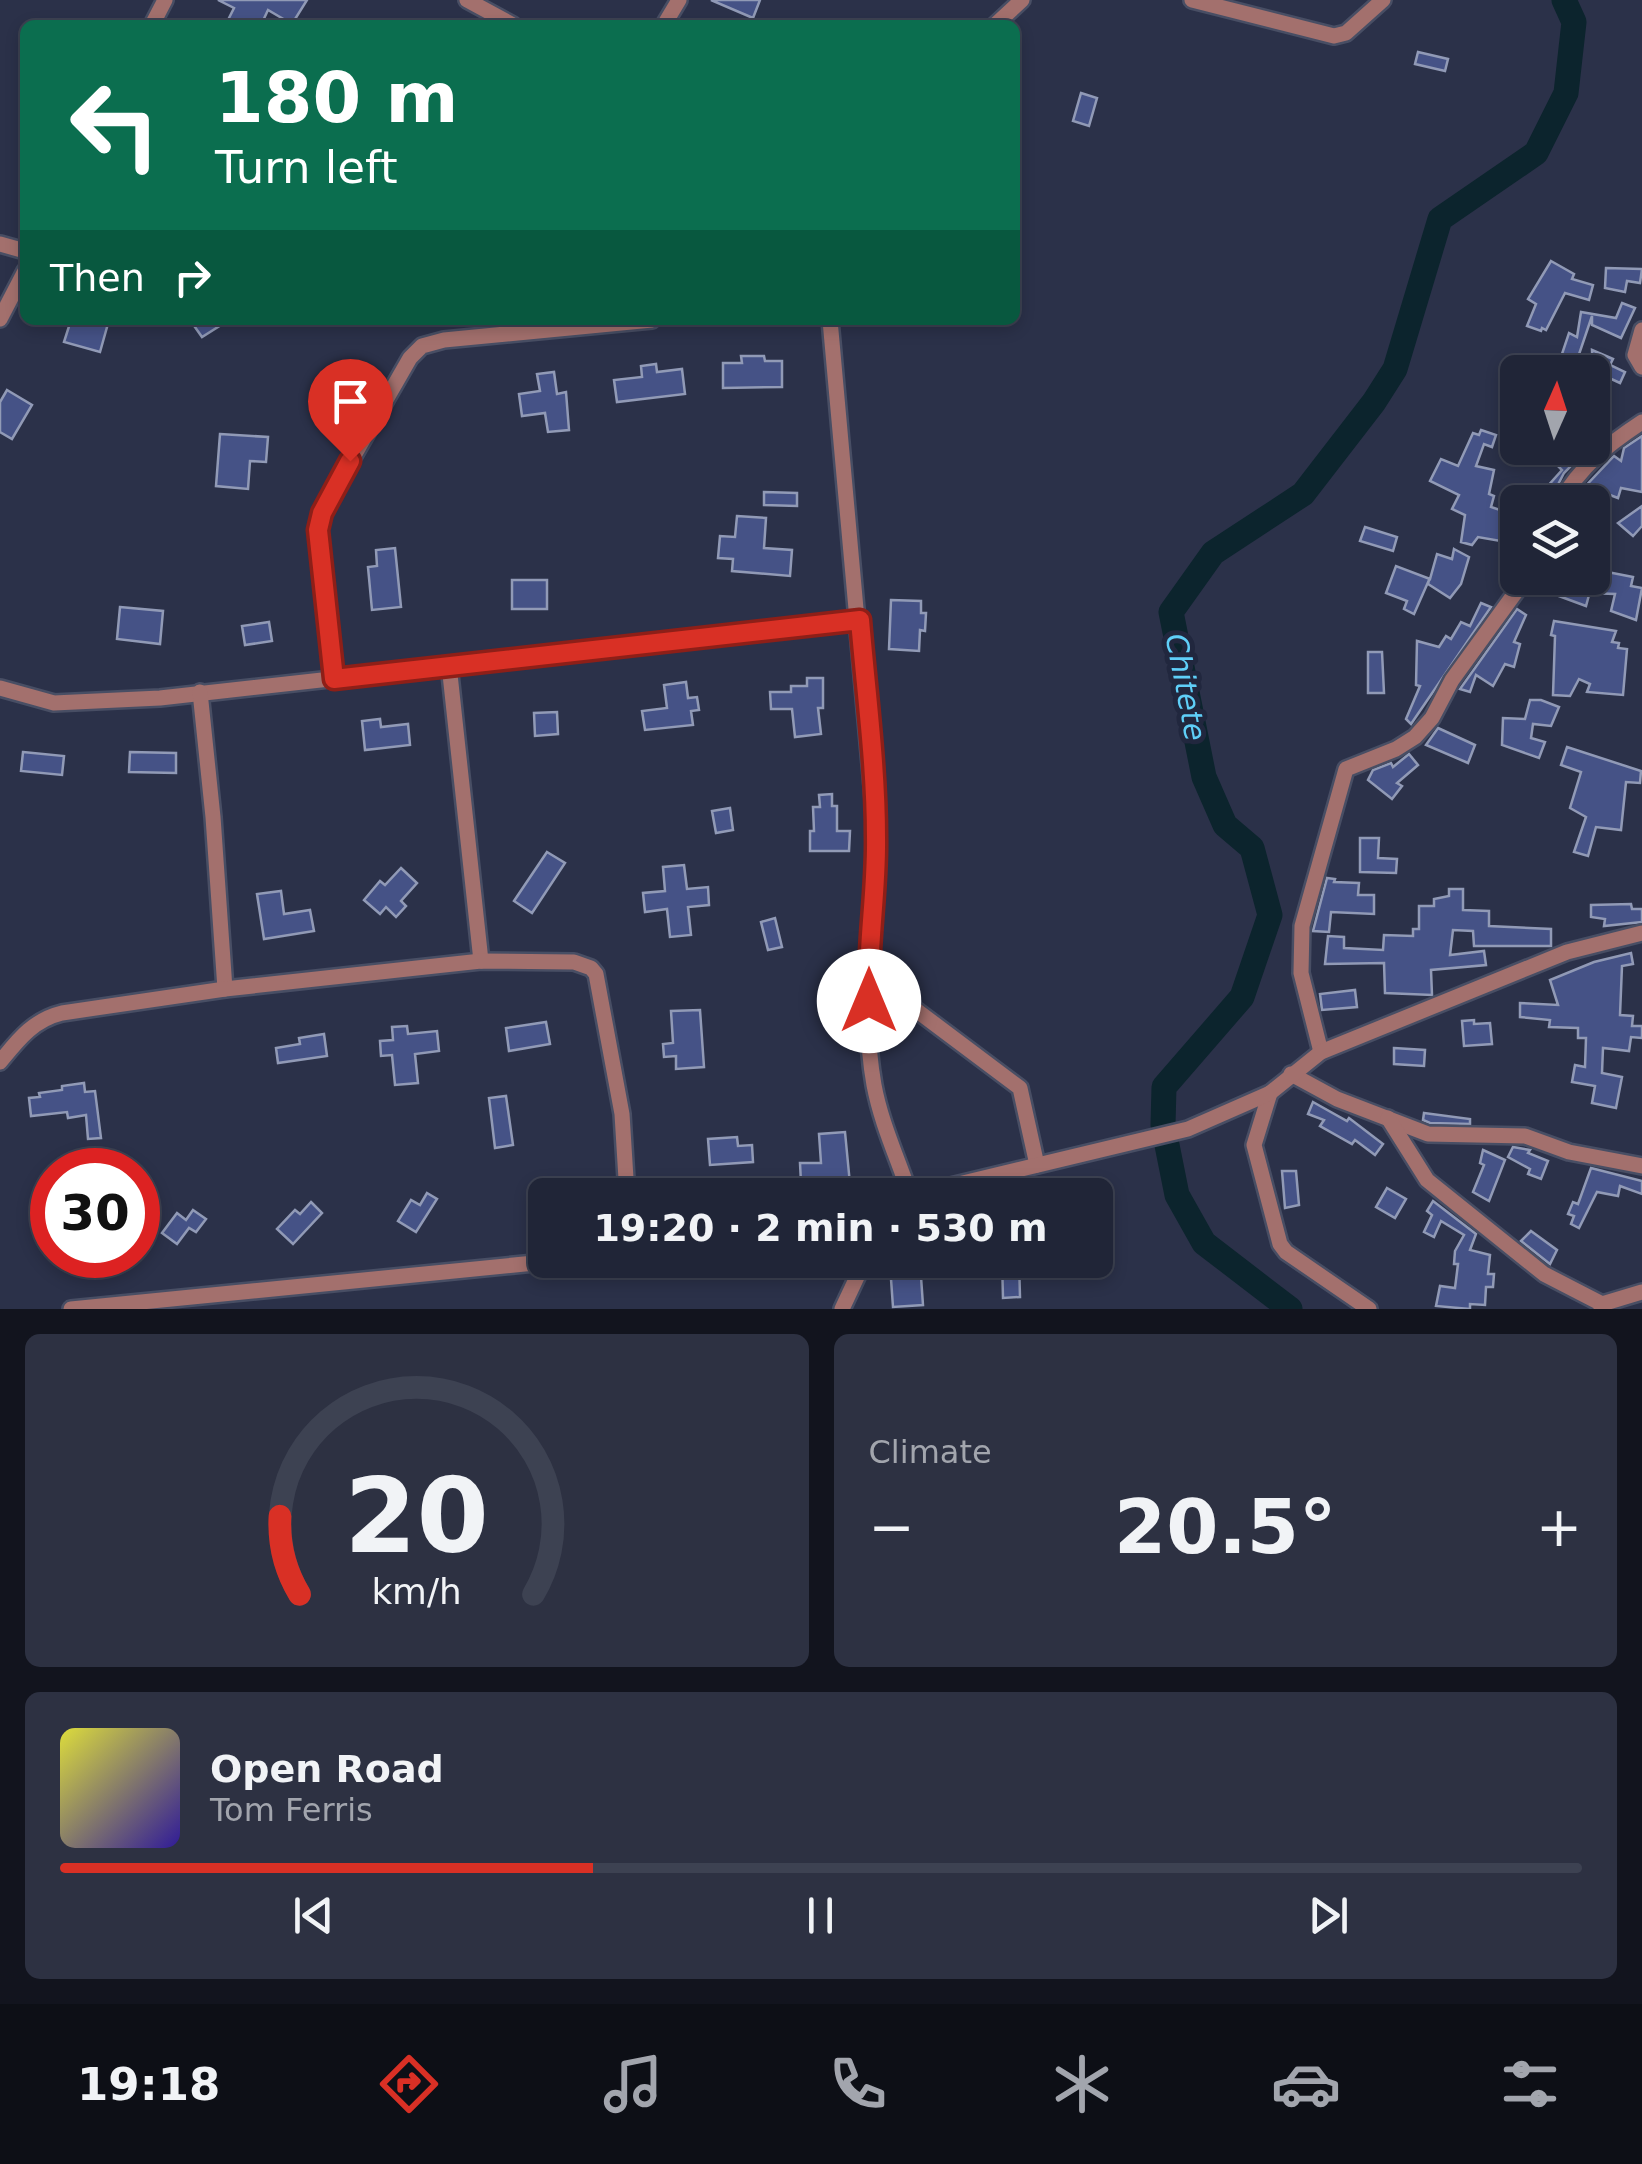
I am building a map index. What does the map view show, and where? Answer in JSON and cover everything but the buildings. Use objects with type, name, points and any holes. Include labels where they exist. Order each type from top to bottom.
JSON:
[{"type":"street","points":[[467,0],[503,20]]},
{"type":"street","points":[[1001,20],[1022,0]]},
{"type":"street","points":[[1192,0],[1334,36],[1346,32],[1383,0]]},
{"type":"street","points":[[0,319],[20,280]]},
{"type":"street","points":[[334,679],[318,530],[322,513],[410,358],[422,346],[444,340],[600,325]]},
{"type":"street","points":[[830,325],[876,831],[876,890],[868,974],[870,1054],[875,1088],[905,1178]]},
{"type":"street","points":[[1642,330],[1635,355],[1642,368]]},
{"type":"street","points":[[1571,485],[1587,462],[1642,422]]},
{"type":"street","points":[[1321,1052],[1300,972],[1302,926],[1346,769],[1415,737],[1432,718],[1452,680],[1514,595]]},
{"type":"street","points":[[0,688],[54,703],[115,701],[860,620]]},
{"type":"street","points":[[449,665],[481,961]]},
{"type":"street","points":[[200,692],[225,989]]},
{"type":"street","points":[[982,1178],[1188,1129],[1270,1093],[1321,1052],[1567,952],[1642,932]]},
{"type":"street","points":[[0,1062],[42,1018],[225,989],[481,961],[574,962],[592,968],[596,974],[622,1114],[625,1178]]},
{"type":"street","points":[[868,974],[1020,1088],[1037,1165]]},
{"type":"street","points":[[1291,1074],[1337,1099],[1428,1134],[1526,1136],[1569,1152],[1642,1166]]},
{"type":"street","points":[[1270,1093],[1254,1145],[1280,1244],[1369,1309]]},
{"type":"street","points":[[1388,1118],[1427,1180],[1544,1274],[1601,1306],[1642,1292]]},
{"type":"street","points":[[71,1309],[528,1264]]},
{"type":"street","points":[[842,1309],[857,1278]]},
{"type":"waterway","name":"Chitete","points":[[1290,1309],[1204,1243],[1177,1195],[1163,1125],[1164,1087],[1242,997],[1270,915],[1252,848],[1225,825],[1204,777],[1171,612],[1213,553],[1303,494],[1374,402],[1395,369],[1440,219],[1536,153],[1566,93],[1574,22],[1564,0]]},
{"type":"route","points":[[350,461],[322,513],[318,530],[334,679],[860,620],[876,831],[869,1001]]}]
